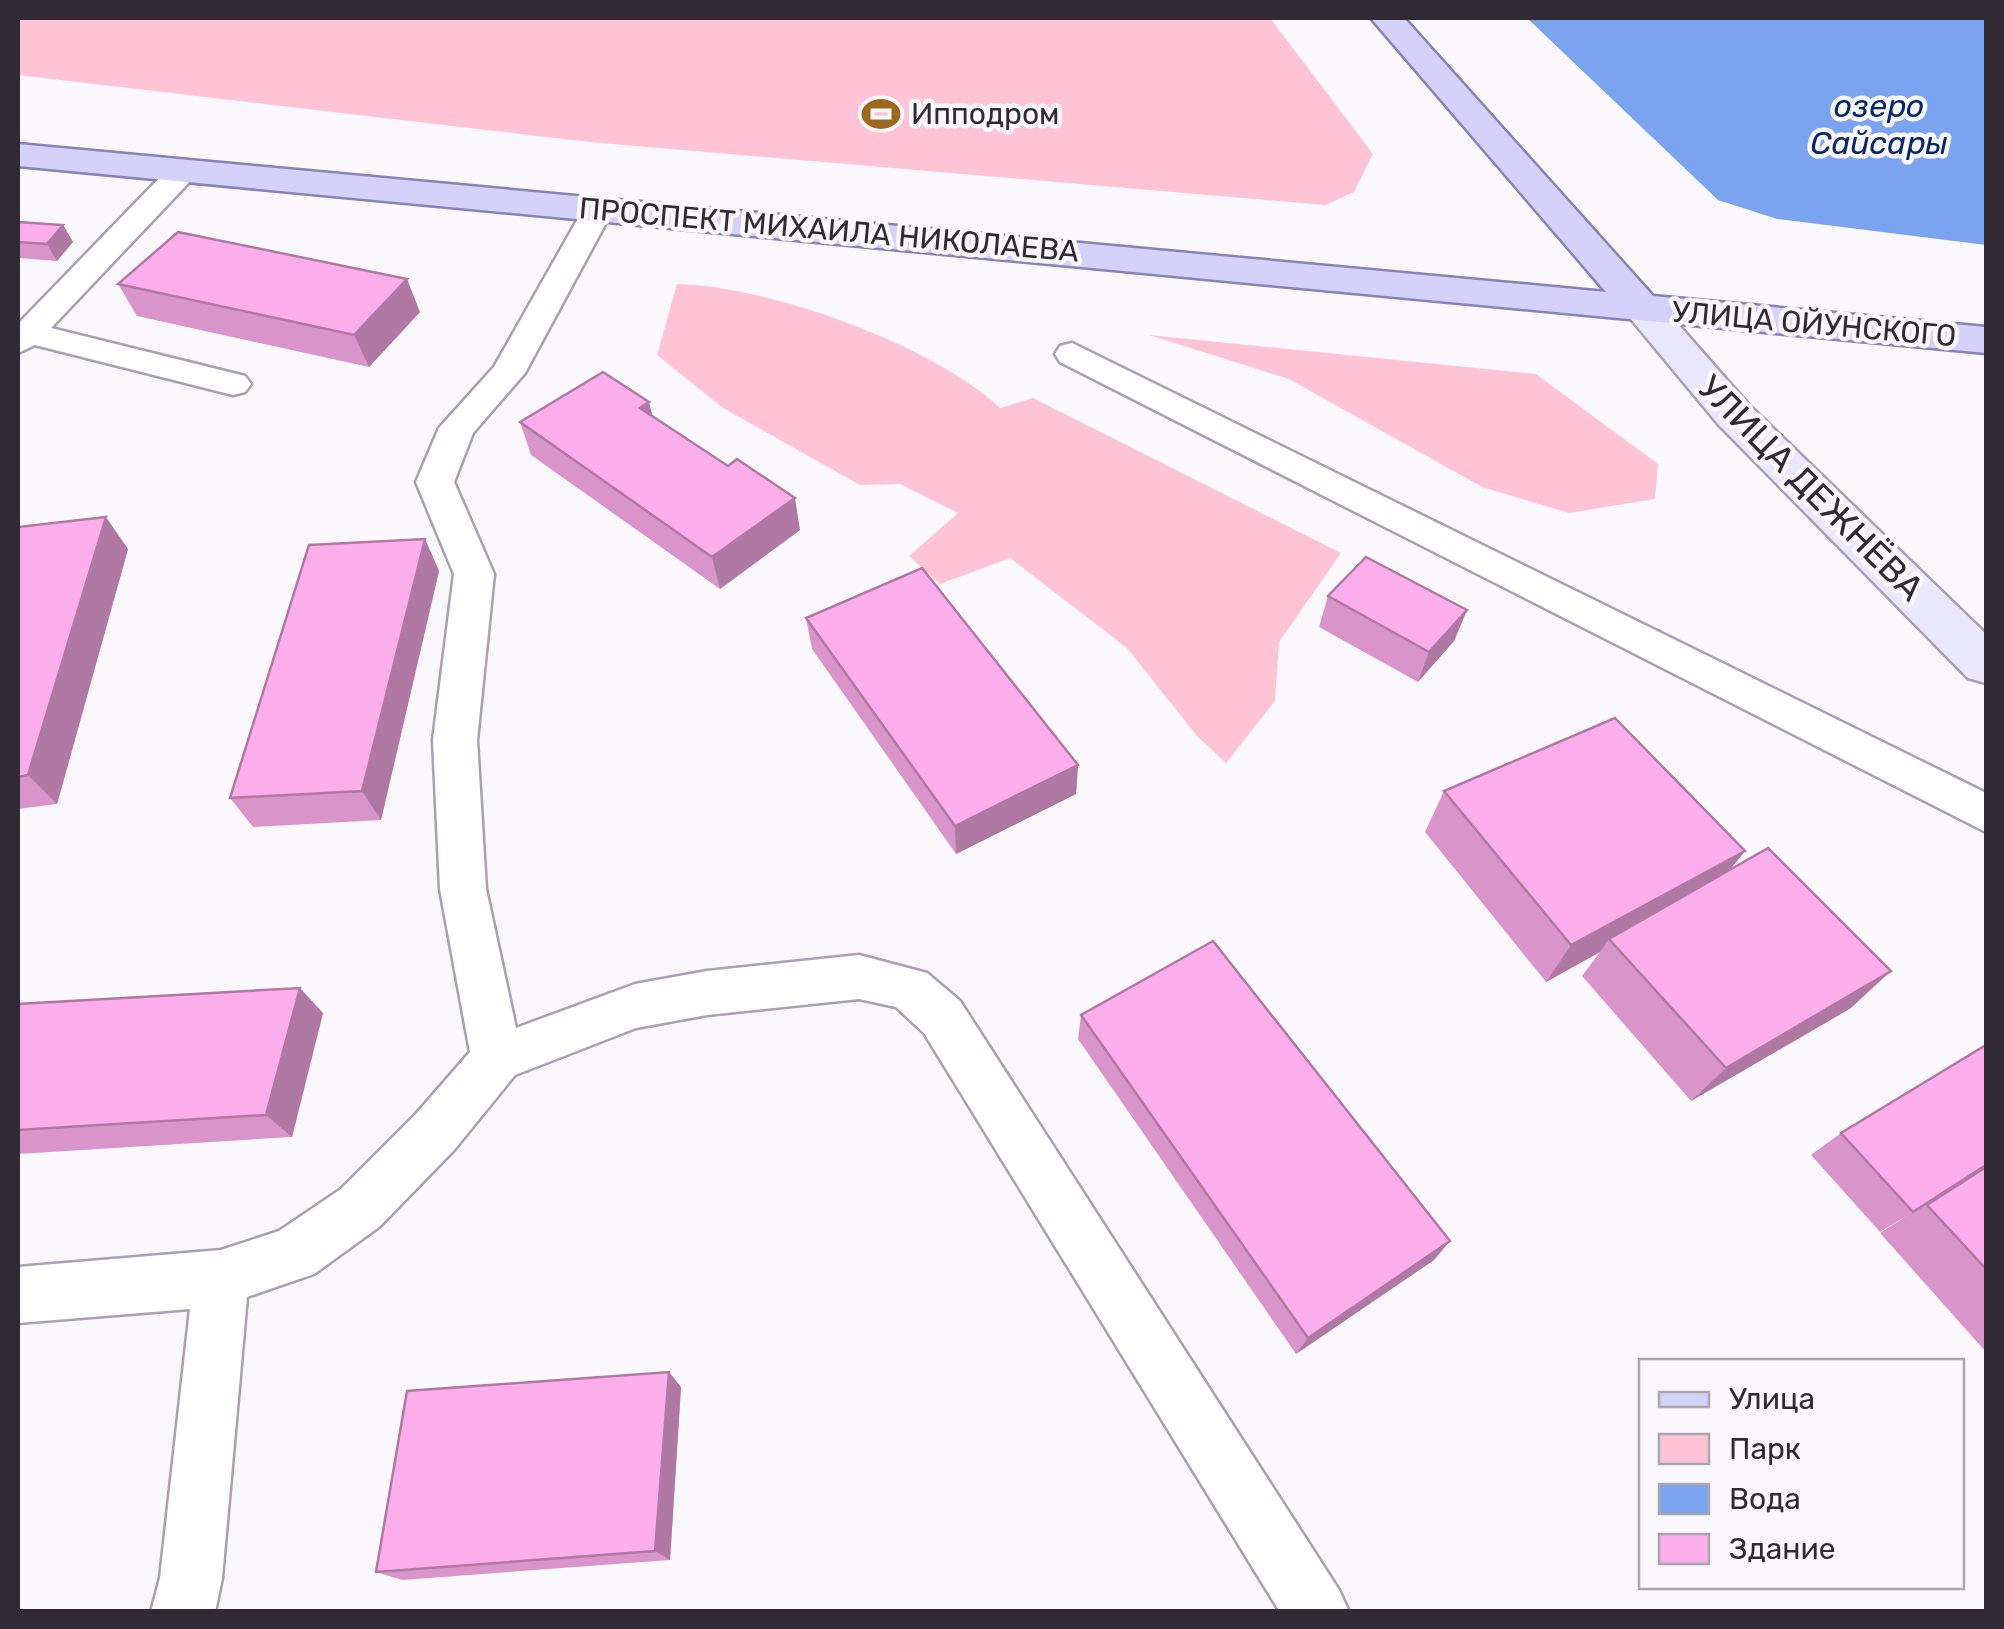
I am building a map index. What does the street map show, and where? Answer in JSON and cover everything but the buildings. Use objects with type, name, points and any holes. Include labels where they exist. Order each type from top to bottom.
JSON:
[{"type":"main road","points":[[1387,18],[1640,307]]},
{"type":"main road","name":"ПРОСПЕКТ МИХАИЛА НИКОЛАЕВА","points":[[18,155],[1640,307]]},
{"type":"main road","name":"УЛИЦА ОЙУНСКОГО","points":[[1640,307],[1986,340]]},
{"type":"main road","name":"УЛИЦА ДЕЖНЁВА","points":[[1640,307],[1733,414],[1986,664]]},
{"type":"lane","points":[[22,338],[184,170]]},
{"type":"lane","points":[[497,1058],[463,889],[454,740],[474,574],[435,482],[457,428],[508,372],[600,208]]},
{"type":"lane","points":[[22,338],[233,384]]},
{"type":"lane","points":[[1072,354],[1986,814]]},
{"type":"lane","points":[[18,1295],[220,1278],[294,1254],[360,1208],[435,1132],[497,1058],[634,1006],[859,977],[910,988],[942,1017],[1317,1612]]},
{"type":"lane","points":[[183,1612],[191,1578],[220,1278]]},
{"type":"green space","name":"Ипподром","points":[[18,18],[1270,18],[1373,154],[1354,192],[1326,205],[590,142],[18,75]]},
{"type":"green space","points":[[677,284],[757,295],[848,323],[934,362],[1000,408],[1033,398],[1341,553],[1279,642],[1275,701],[1226,763],[1197,736],[1127,648],[1010,558],[940,584],[909,556],[958,513],[900,484],[860,485],[723,408],[657,355]]},
{"type":"green space","points":[[1149,335],[1536,374],[1658,464],[1655,499],[1569,513],[1482,487],[1289,379]]},
{"type":"water","name":"озеро Сайсары","points":[[1527,18],[1986,18],[1986,245],[1777,219],[1718,200]]},
{"type":"place","name":"Ипподром","points":[[881,114]]}]
